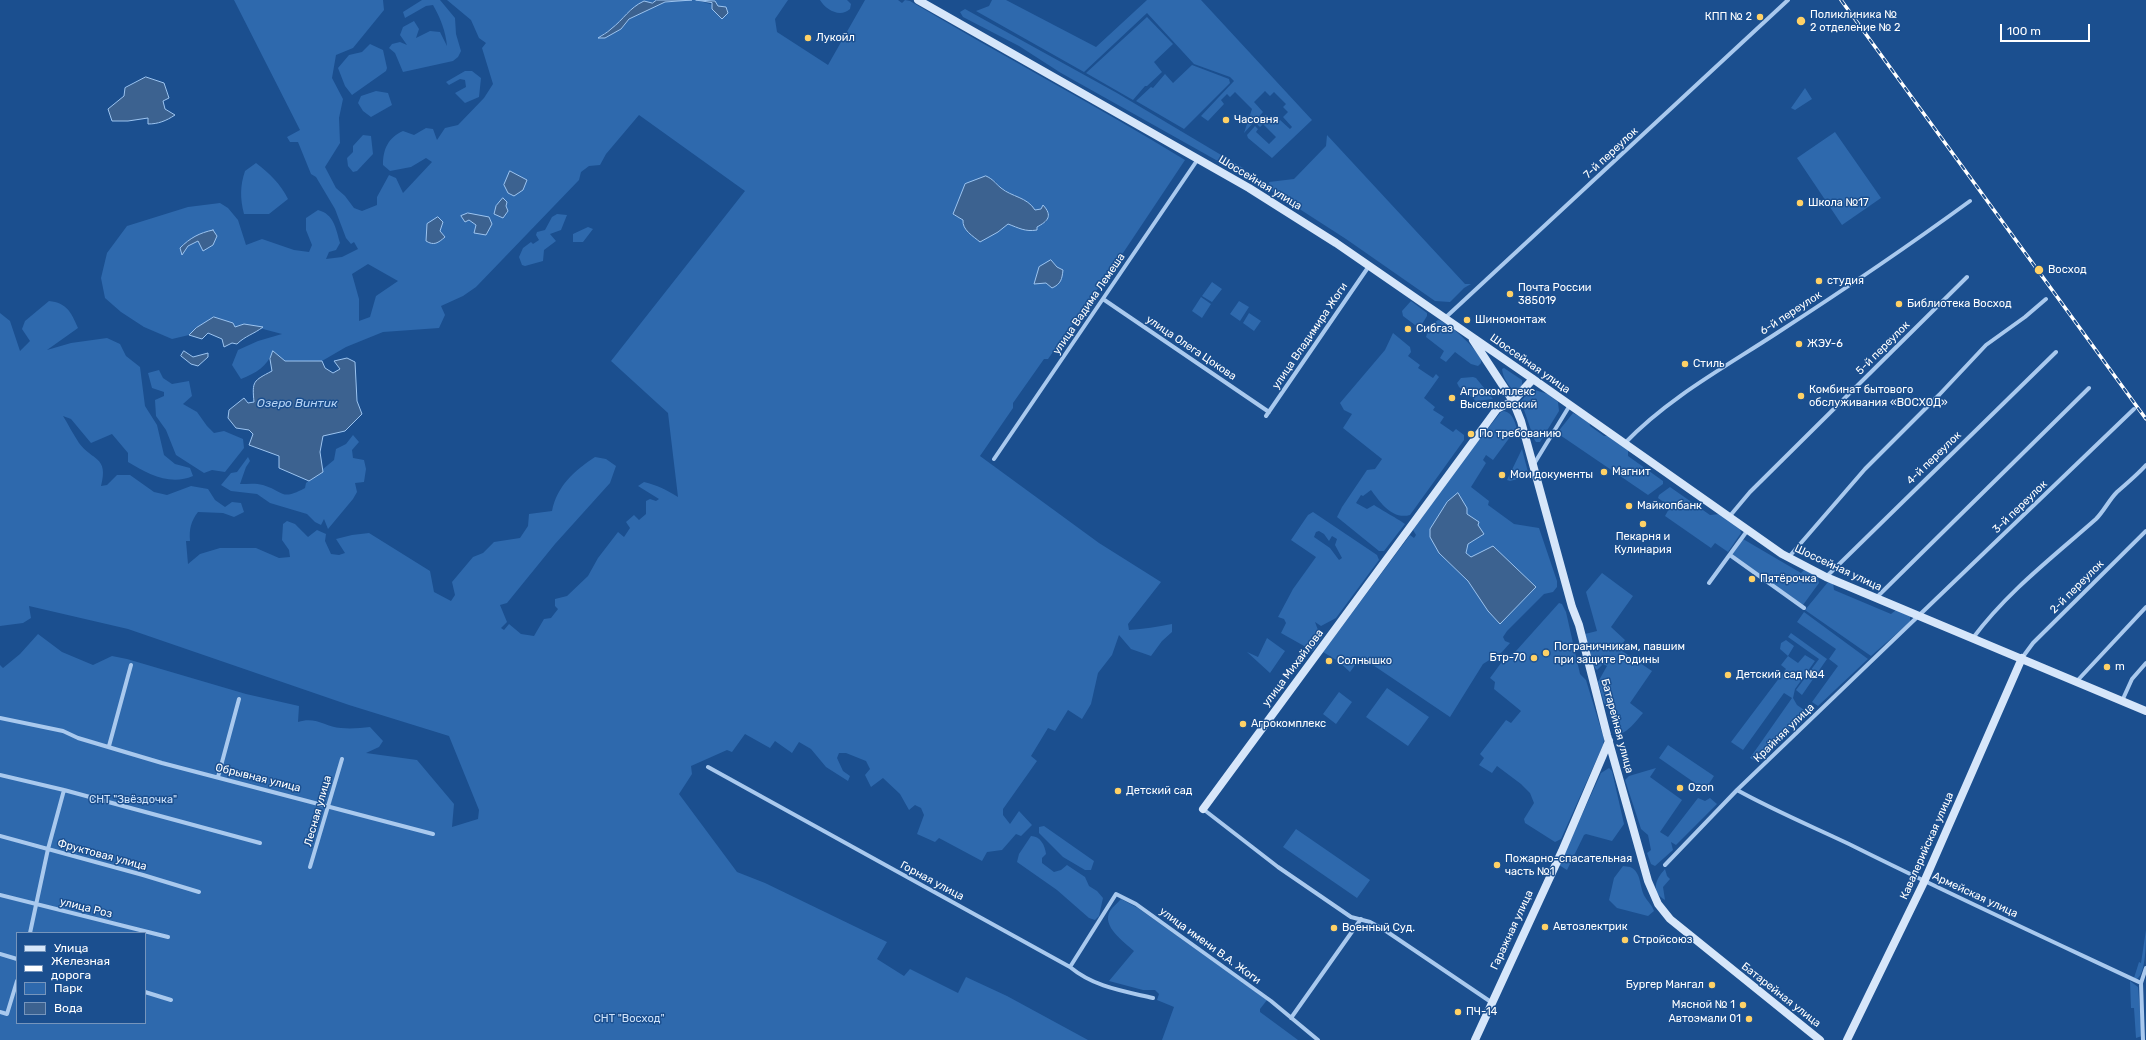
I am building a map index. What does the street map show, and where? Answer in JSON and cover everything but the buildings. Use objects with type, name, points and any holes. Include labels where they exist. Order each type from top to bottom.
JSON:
[{"type":"main road","name":"Шоссейная улица","points":[[918,0],[1249,188],[1369,265],[1625,443],[1747,531],[1788,558],[1826,577],[1918,617],[2022,658],[2146,711]]},
{"type":"main road","name":"Батарейная улица","points":[[1470,336],[1513,401],[1521,421],[1648,881],[1664,912],[1685,932],[1820,1040]]},
{"type":"main road","name":"улица Михайлова","points":[[1203,809],[1497,409],[1513,401],[1534,379]]},
{"type":"main road","name":"Кавалерийская улица","points":[[1847,1040],[1924,882],[2022,658]]},
{"type":"main road","name":"Гаражная улица","points":[[1475,1040],[1562,851],[1609,741]]},
{"type":"street","name":"7-й переулок","points":[[1445,318],[1788,0]]},
{"type":"street","name":"улица Вадима Лемеша","points":[[994,459],[1198,159]]},
{"type":"street","name":"6-й переулок","points":[[1625,443],[1640,428],[1686,392],[1840,292],[1970,201]]},
{"type":"street","name":"улица Владимира Жоги","points":[[1266,416],[1369,265]]},
{"type":"street","name":"5-й переулок","points":[[1729,517],[1750,492],[1968,277]]},
{"type":"street","name":"улица Олега Цокова","points":[[1103,299],[1270,412]]},
{"type":"street","points":[[1788,558],[1865,469],[1939,395],[1986,345],[2025,318],[2046,299]]},
{"type":"street","name":"4-й переулок","points":[[1826,577],[2056,352]]},
{"type":"street","points":[[1875,598],[2089,388]]},
{"type":"street","points":[[1534,464],[1570,405]]},
{"type":"street","name":"3-й переулок","points":[[1918,617],[2134,410]]},
{"type":"street","points":[[1973,639],[1992,612],[2052,556],[2098,517],[2116,493],[2132,481],[2146,465]]},
{"type":"street","points":[[1709,583],[1747,531]]},
{"type":"street","name":"2-й переулок","points":[[2022,658],[2039,637],[2146,531]]},
{"type":"street","points":[[1730,555],[1804,608]]},
{"type":"street","points":[[2076,682],[2146,607]]},
{"type":"street","name":"Крайняя улица","points":[[1665,865],[1737,790],[1918,617]]},
{"type":"street","points":[[2122,701],[2132,679],[2146,662]]},
{"type":"street","points":[[109,746],[131,665]]},
{"type":"street","points":[[218,777],[238,699]]},
{"type":"street","name":"Обрывная улица","points":[[0,718],[63,731],[78,738],[218,777],[433,834]]},
{"type":"street","name":"Лесная улица","points":[[310,867],[330,806],[342,759]]},
{"type":"street","name":"Горная улица","points":[[708,767],[850,847],[1070,967],[1083,978],[1107,987],[1153,998]]},
{"type":"street","points":[[0,775],[64,790],[260,843]]},
{"type":"street","points":[[30,932],[48,849],[64,790]]},
{"type":"street","name":"Армейская улица","points":[[1737,790],[1772,809],[1815,828],[1924,882],[2141,983]]},
{"type":"street","name":"улица Михайлова","points":[[1203,809],[1284,871],[1351,917],[1361,919],[1383,929],[1492,1002]]},
{"type":"street","name":"Фруктовая улица","points":[[0,836],[198,892]]},
{"type":"street","name":"улица имени В.А. Жоги","points":[[1070,967],[1116,894],[1136,904],[1271,1001],[1318,1040]]},
{"type":"street","name":"улица Роз","points":[[0,895],[37,906],[143,932]]},
{"type":"street","points":[[1291,1018],[1361,919]]},
{"type":"street","name":"улица Роз","points":[[146,933],[168,938]]},
{"type":"street","points":[[0,954],[16,959]]},
{"type":"street","points":[[2143,1040],[2141,983],[2146,968]]},
{"type":"street","points":[[0,1012],[7,1014],[16,984]]},
{"type":"street","points":[[146,992],[171,1000]]},
{"type":"green space","points":[[234,0],[383,0],[384,10],[353,48],[336,55],[332,78],[343,99],[339,118],[340,143],[325,167],[336,188],[345,196],[354,208],[362,211],[377,205],[377,197],[389,175],[396,178],[403,193],[432,162],[426,158],[411,167],[390,171],[383,165],[383,159],[387,145],[394,137],[403,131],[414,135],[426,128],[433,129],[437,140],[445,128],[458,125],[484,98],[493,84],[482,48],[486,43],[479,38],[471,20],[447,0],[657,0],[626,16],[612,29],[600,36],[621,29],[629,19],[665,2],[696,0],[717,6],[715,1],[710,0],[788,0],[775,19],[777,32],[828,65],[865,0],[898,0],[902,3],[905,0],[910,1],[1185,160],[1123,253],[1048,359],[1044,359],[1013,403],[1013,408],[980,456],[1099,543],[1161,582],[1128,624],[1129,630],[1172,624],[1172,632],[1162,641],[1151,656],[1131,649],[1119,635],[1112,655],[1098,673],[1091,704],[1082,719],[1068,710],[1055,731],[1048,728],[1031,756],[1037,761],[1003,809],[1003,815],[1010,824],[1019,811],[1032,825],[1021,836],[1016,834],[1002,850],[987,852],[982,861],[939,838],[935,842],[917,834],[924,815],[921,808],[915,805],[909,810],[900,794],[883,778],[871,787],[865,775],[870,769],[866,761],[846,753],[839,753],[837,758],[843,771],[850,776],[848,781],[826,767],[811,749],[799,742],[792,753],[775,741],[770,748],[745,734],[732,752],[727,750],[691,766],[692,774],[679,794],[737,872],[765,883],[887,942],[877,959],[904,976],[910,969],[958,993],[966,977],[1007,996],[1088,1040],[0,1040],[0,665],[3,668],[20,654],[38,634],[62,652],[93,665],[112,656],[127,659],[246,694],[299,706],[298,722],[310,720],[335,727],[370,727],[383,741],[379,747],[366,753],[417,760],[454,804],[452,827],[478,819],[479,810],[449,736],[349,705],[128,629],[29,606],[31,618],[23,623],[0,626],[0,313],[10,321],[20,351],[30,341],[22,329],[25,321],[49,301],[55,302],[68,309],[78,328],[47,350],[71,343],[107,338],[120,344],[126,356],[140,367],[145,406],[157,425],[164,455],[175,464],[190,468],[193,476],[176,480],[159,477],[143,471],[128,462],[128,453],[112,434],[91,443],[71,419],[63,416],[79,443],[101,464],[103,476],[101,486],[107,485],[117,475],[130,475],[154,492],[167,495],[191,486],[208,489],[215,500],[225,507],[232,502],[241,503],[244,512],[234,517],[223,513],[198,512],[191,525],[190,541],[186,541],[188,564],[200,554],[220,548],[256,548],[279,558],[290,557],[289,550],[282,540],[283,524],[287,521],[295,524],[308,537],[317,530],[326,534],[325,541],[331,554],[339,555],[345,553],[336,539],[369,533],[430,571],[434,592],[451,601],[455,595],[452,582],[473,557],[483,553],[494,542],[520,538],[528,526],[529,514],[552,511],[558,494],[574,473],[595,457],[606,459],[616,466],[610,483],[555,544],[507,603],[500,605],[507,622],[501,628],[504,630],[509,624],[521,634],[534,636],[544,619],[551,618],[558,609],[555,606],[555,599],[567,596],[588,576],[598,558],[618,532],[624,537],[630,528],[626,522],[634,515],[639,520],[646,514],[646,501],[650,499],[656,501],[659,499],[638,486],[644,482],[649,483],[678,497],[668,413],[611,361],[745,191],[639,115],[606,154],[600,165],[589,166],[581,172],[579,180],[476,287],[463,296],[441,306],[445,315],[439,328],[383,332],[346,347],[322,361],[285,361],[273,351],[271,357],[260,369],[241,379],[232,365],[238,350],[258,341],[282,334],[244,324],[235,327],[233,323],[214,317],[196,328],[189,335],[172,339],[144,327],[121,312],[105,298],[101,278],[107,253],[127,226],[188,207],[220,203],[228,208],[238,220],[246,245],[262,239],[294,250],[309,252],[312,245],[306,230],[306,218],[318,210],[328,215],[334,223],[340,243],[336,250],[329,252],[326,259],[342,257],[358,249],[354,242],[351,244],[346,238],[335,209],[316,177],[311,174],[298,142],[290,142],[287,137],[300,130]],"holes":[[[995,181],[999,186],[1026,201],[1035,210],[1041,209],[1043,206],[1046,222],[1027,228],[1008,224],[998,232],[953,215],[958,206]],[[368,264],[398,281],[376,296],[370,317],[359,321],[359,299],[352,274]]]},
{"type":"green space","points":[[422,0],[440,0],[455,18],[456,34],[461,51],[458,57],[453,61],[403,72],[395,53],[389,48],[392,44],[400,42],[407,45],[400,35],[403,27],[414,21],[419,29],[416,38],[430,31],[440,32],[447,46],[442,25],[433,5],[426,6],[405,18],[403,12]]},
{"type":"green space","points":[[820,0],[847,0],[851,4],[850,9],[842,13],[834,12],[829,10]]},
{"type":"green space","points":[[992,0],[1006,0],[1096,47],[1147,0],[1201,0],[1312,120],[1272,158],[1248,138],[1247,135],[1255,126],[1258,129],[1256,132],[1269,144],[1276,137],[1263,124],[1260,127],[1257,124],[1266,115],[1276,124],[1280,120],[1290,129],[1292,127],[1283,117],[1288,112],[1283,107],[1286,104],[1274,92],[1270,96],[1265,91],[1254,102],[1263,112],[1244,133],[1252,109],[1235,92],[1230,97],[1227,94],[1221,100],[1224,104],[1208,121],[1201,116],[1234,81],[1230,77],[1194,64],[1147,13],[1084,72],[976,11],[989,6]]},
{"type":"green space","points":[[965,9],[1117,93],[1243,168],[1239,175],[1223,162],[1216,160],[1061,73],[1019,46],[963,17],[960,12]]},
{"type":"green space","points":[[1147,17],[1173,44],[1154,62],[1162,72],[1147,86],[1145,86],[1133,100],[1086,73]]},
{"type":"green space","points":[[370,44],[383,50],[387,68],[386,71],[352,95],[345,86],[338,68],[349,55],[362,52]]},
{"type":"green space","points":[[1192,65],[1229,79],[1230,83],[1184,129],[1136,101],[1151,87],[1153,88],[1165,74],[1173,83]]},
{"type":"green space","points":[[465,71],[472,71],[481,78],[479,97],[465,103],[455,93],[466,87],[465,80],[460,79],[449,85],[446,82]]},
{"type":"green space","points":[[1805,88],[1812,99],[1795,110],[1791,108]]},
{"type":"green space","points":[[376,91],[388,93],[392,105],[371,117],[363,111],[358,103],[361,96]]},
{"type":"green space","points":[[1835,132],[1881,198],[1842,225],[1797,158]]},
{"type":"green space","points":[[363,135],[371,136],[373,154],[357,171],[353,172],[348,166],[347,158],[353,152],[353,146]]},
{"type":"green space","points":[[1327,135],[1465,284],[1471,284],[1464,288],[1450,302],[1435,301],[1346,239],[1270,190],[1269,182],[1294,179],[1326,146]]},
{"type":"green space","points":[[256,163],[282,188],[288,199],[269,214],[244,214],[241,192],[243,176],[245,171]]},
{"type":"green space","points":[[557,214],[567,215],[561,230],[550,234],[556,241],[544,250],[543,261],[525,266],[522,265],[519,257],[523,248],[531,242],[533,244],[539,240],[536,235],[537,232],[545,230],[552,217]]},
{"type":"green space","points":[[588,227],[593,229],[583,242],[573,242],[573,234]]},
{"type":"green space","points":[[1212,282],[1222,289],[1212,302],[1202,296]]},
{"type":"green space","points":[[1201,297],[1211,304],[1202,318],[1192,311]]},
{"type":"green space","points":[[1239,301],[1249,307],[1240,321],[1230,314]]},
{"type":"green space","points":[[1411,301],[1427,313],[1427,316],[1422,324],[1415,325],[1403,316],[1402,311]]},
{"type":"green space","points":[[1249,313],[1261,321],[1254,331],[1243,323]]},
{"type":"green space","points":[[1438,320],[1457,332],[1472,346],[1481,359],[1481,363],[1478,366],[1471,364],[1455,352],[1446,362],[1440,358],[1444,351],[1426,337],[1429,327]]},
{"type":"green space","points":[[1393,333],[1410,347],[1411,352],[1408,356],[1420,365],[1418,368],[1433,378],[1436,374],[1439,377],[1424,398],[1435,407],[1433,410],[1444,417],[1440,423],[1453,432],[1456,429],[1464,435],[1464,440],[1410,515],[1398,515],[1387,509],[1371,490],[1363,496],[1361,495],[1356,503],[1367,509],[1374,505],[1405,524],[1384,551],[1379,551],[1337,517],[1367,470],[1375,469],[1382,459],[1343,428],[1352,414],[1344,410],[1340,403],[1385,350]]},
{"type":"green space","points":[[1504,368],[1522,380],[1522,386],[1515,392],[1505,378],[1502,369]]},
{"type":"green space","points":[[159,370],[163,378],[172,384],[189,381],[192,396],[183,404],[197,412],[214,433],[224,431],[243,439],[244,448],[225,472],[212,470],[204,473],[176,455],[166,430],[156,416],[155,400],[164,396],[164,392],[152,388],[148,373]]},
{"type":"green space","points":[[1461,378],[1476,378],[1493,399],[1476,401],[1459,387],[1457,383]]},
{"type":"green space","points":[[1535,390],[1548,394],[1558,402],[1559,411],[1540,442],[1536,442],[1534,439],[1521,401],[1529,392]]},
{"type":"green space","points":[[1501,412],[1507,412],[1512,416],[1518,432],[1516,438],[1513,433],[1493,460],[1486,455],[1483,460],[1486,463],[1471,487],[1489,501],[1488,505],[1514,524],[1539,528],[1557,581],[1557,587],[1553,592],[1544,594],[1507,631],[1503,637],[1505,641],[1510,643],[1502,652],[1483,664],[1450,717],[1361,657],[1350,672],[1338,661],[1323,652],[1410,535],[1414,538],[1416,535],[1413,530],[1462,461]],"holes":[[[1467,514],[1478,522],[1478,525],[1484,534],[1468,544],[1466,553],[1471,557],[1488,611],[1468,581],[1439,553]]]},
{"type":"green space","points":[[1573,413],[1589,421],[1590,426],[1604,436],[1609,436],[1628,449],[1628,456],[1663,481],[1663,484],[1648,495],[1557,433]]},
{"type":"green space","points":[[353,435],[359,442],[352,450],[353,458],[364,460],[366,469],[364,482],[355,483],[357,492],[353,499],[328,529],[324,519],[321,525],[315,522],[307,514],[270,503],[257,494],[231,491],[221,485],[231,473],[237,472],[248,457],[250,461],[246,467],[240,484],[260,484],[287,495],[297,492],[305,488],[306,483],[334,460],[336,449],[346,444]]},
{"type":"green space","points":[[1522,449],[1529,476],[1510,481],[1507,480]]},
{"type":"green space","points":[[1670,487],[1710,515],[1720,514],[1740,528],[1741,533],[1728,552],[1715,543],[1711,548],[1665,516],[1670,507],[1658,498],[1659,495]]},
{"type":"green space","points":[[1313,512],[1377,555],[1379,560],[1336,618],[1321,626],[1315,622],[1318,630],[1323,636],[1313,651],[1281,633],[1286,623],[1284,619],[1278,617],[1293,589],[1316,557],[1291,540],[1308,515]],"holes":[[[1319,531],[1324,534],[1329,541],[1332,536],[1337,539],[1335,545],[1342,558],[1339,560],[1330,548],[1314,537],[1316,532]]]},
{"type":"green space","points":[[1743,539],[1801,573],[1804,570],[1817,576],[1819,583],[1803,605],[1732,554]]},
{"type":"green space","points":[[1602,573],[1633,596],[1611,627],[1625,640],[1619,649],[1652,671],[1630,703],[1643,713],[1630,728],[1618,734],[1614,734],[1614,724],[1609,710],[1604,703],[1598,682],[1607,666],[1603,664],[1597,670],[1595,668],[1585,634],[1597,631],[1586,592]]},
{"type":"green space","points":[[1828,582],[1833,583],[1834,590],[1891,614],[1896,610],[1910,616],[1910,622],[1871,656],[1805,610]]},
{"type":"green space","points":[[1559,603],[1562,604],[1566,612],[1580,674],[1586,680],[1604,739],[1603,745],[1561,839],[1555,842],[1525,823],[1524,819],[1534,803],[1530,793],[1521,784],[1497,766],[1492,773],[1479,765],[1484,758],[1480,754],[1506,720],[1511,723],[1521,711],[1494,689],[1495,682],[1490,678],[1501,663],[1516,651]]},
{"type":"green space","points":[[1804,612],[1868,659],[1818,706],[1812,702],[1838,666],[1829,659],[1836,649],[1797,622]]},
{"type":"green space","points":[[1791,633],[1827,659],[1802,695],[1796,690],[1819,659],[1788,637]]},
{"type":"green space","points":[[1267,638],[1285,651],[1270,673],[1247,652],[1258,657]]},
{"type":"green space","points":[[1786,640],[1794,646],[1788,656],[1780,649],[1781,643]]},
{"type":"green space","points":[[1805,655],[1815,661],[1795,689],[1793,698],[1797,705],[1807,712],[1756,761],[1750,758],[1792,698],[1784,693],[1743,750],[1731,742],[1786,669],[1781,665],[1788,656],[1798,663]]},
{"type":"green space","points":[[1387,688],[1429,717],[1408,746],[1366,717]]},
{"type":"green space","points":[[1339,692],[1352,702],[1336,724],[1323,714]]},
{"type":"green space","points":[[1668,745],[1714,776],[1705,790],[1659,758]]},
{"type":"green space","points":[[1609,768],[1612,771],[1624,824],[1612,841],[1586,834],[1584,835],[1567,870],[1559,865],[1601,773]]},
{"type":"green space","points":[[1656,768],[1650,777],[1682,800],[1660,832],[1668,837],[1698,798],[1705,801],[1710,798],[1717,804],[1676,845],[1671,842],[1673,850],[1655,866],[1651,864],[1647,853],[1651,850],[1648,835],[1641,829],[1625,780],[1629,776]]},
{"type":"green space","points":[[1044,826],[1094,861],[1091,870],[1085,870],[1063,857],[1039,833],[1039,827]]},
{"type":"green space","points":[[1296,829],[1370,880],[1357,898],[1283,847]]},
{"type":"green space","points":[[1031,836],[1034,836],[1042,842],[1046,854],[1042,858],[1042,863],[1054,872],[1061,870],[1067,865],[1085,877],[1089,886],[1097,891],[1103,898],[1099,916],[1095,920],[1089,918],[1057,890],[1017,862],[1019,854]]},
{"type":"green space","points":[[1623,866],[1630,867],[1637,872],[1643,893],[1654,911],[1648,916],[1617,908],[1609,900],[1614,878]]},
{"type":"green space","points":[[1665,869],[1667,876],[1670,879],[1663,887],[1665,900],[1657,893],[1656,885],[1659,877]]},
{"type":"green space","points":[[1121,899],[1138,908],[1267,1000],[1260,1009],[1260,1012],[1298,1040],[1162,1040],[1174,1007],[1157,1000],[1159,994],[1155,990],[1143,990],[1109,981],[1134,951],[1115,933],[1109,922],[1108,917],[1110,911]]},
{"type":"green space","points":[[2146,930],[2144,964],[2140,976],[2137,979],[2134,978],[2139,962],[2141,963]]},
{"type":"green space","points":[[2130,981],[2138,987],[2142,1036],[2136,1038],[2134,1008],[2131,1008]]},
{"type":"water","points":[[657,0],[692,0],[665,2],[629,19],[621,29],[605,38],[598,38],[639,4],[644,1],[652,3]]},
{"type":"water","points":[[696,0],[715,1],[718,6],[726,7],[728,13],[722,19],[712,9],[712,3]]},
{"type":"water","points":[[146,77],[164,83],[169,98],[163,101],[165,109],[175,115],[162,122],[152,124],[148,124],[148,118],[128,121],[112,121],[108,109],[124,96],[125,88]]},
{"type":"water","points":[[510,171],[527,180],[523,190],[514,196],[508,193],[504,185]]},
{"type":"water","points":[[986,176],[1005,191],[1028,202],[1035,210],[1041,209],[1043,205],[1048,212],[1048,218],[1044,223],[1037,227],[1037,230],[1022,229],[1008,224],[998,232],[980,242],[966,230],[963,220],[953,214],[965,184]]},
{"type":"water","points":[[503,198],[507,202],[506,206],[508,211],[503,218],[494,214],[496,206]]},
{"type":"water","points":[[468,213],[489,217],[492,224],[486,235],[474,233],[476,225],[469,220],[465,222],[461,216]]},
{"type":"water","points":[[438,217],[443,222],[440,231],[445,237],[434,244],[426,241],[427,224]]},
{"type":"water","points":[[213,230],[217,236],[213,245],[203,251],[198,241],[188,246],[182,255],[180,248],[187,241],[199,234]]},
{"type":"water","points":[[1051,260],[1057,267],[1063,270],[1059,283],[1052,288],[1046,283],[1034,284],[1039,267]]},
{"type":"water","points":[[214,317],[233,323],[235,327],[244,324],[263,327],[237,344],[232,343],[224,347],[222,339],[208,333],[202,339],[189,335],[196,328]]},
{"type":"water","points":[[184,351],[193,357],[208,353],[208,357],[198,366],[191,364],[181,356]]},
{"type":"water","name":"Озеро Винтик","points":[[273,351],[285,361],[322,361],[325,368],[333,373],[340,369],[334,361],[347,358],[355,362],[357,401],[362,414],[345,431],[323,436],[320,452],[323,472],[309,481],[279,468],[279,456],[249,445],[253,434],[249,430],[236,428],[228,418],[229,410],[244,398],[248,403],[254,402],[253,390],[255,382],[272,371],[270,359]]},
{"type":"water","points":[[1458,493],[1467,508],[1467,514],[1479,522],[1478,525],[1484,534],[1468,544],[1466,553],[1471,557],[1493,546],[1536,587],[1500,624],[1488,611],[1468,581],[1439,553],[1430,537],[1430,529],[1447,502]]},
{"type":"railway","points":[[1841,0],[2146,419]]},
{"type":"place","name":"КПП № 2","points":[[1760,17]]},
{"type":"place","name":"Поликлиника № 2 отделение № 2","points":[[1801,21]]},
{"type":"place","name":"Лукойл","points":[[808,38]]},
{"type":"place","name":"Часовня","points":[[1226,120]]},
{"type":"place","name":"Школа №17","points":[[1800,203]]},
{"type":"place","name":"Восход","points":[[2039,270]]},
{"type":"place","name":"студия","points":[[1819,281]]},
{"type":"place","name":"Почта России 385019","points":[[1510,294]]},
{"type":"place","name":"Библиотека Восход","points":[[1899,304]]},
{"type":"place","name":"Шиномонтаж","points":[[1467,320]]},
{"type":"place","name":"Сибгаз","points":[[1408,329]]},
{"type":"place","name":"ЖЭУ-6","points":[[1799,344]]},
{"type":"place","name":"Стиль","points":[[1685,364]]},
{"type":"place","name":"Комбинат бытового обслуживания «ВОСХОД»","points":[[1801,396]]},
{"type":"place","name":"Агрокомплекс Выселковский","points":[[1452,398]]},
{"type":"place","name":"По требованию","points":[[1471,434]]},
{"type":"place","name":"Магнит","points":[[1604,472]]},
{"type":"place","name":"Мои документы","points":[[1502,475]]},
{"type":"place","name":"Майкопбанк","points":[[1629,506]]},
{"type":"place","name":"Пекарня и Кулинария","points":[[1643,524]]},
{"type":"place","name":"Пятёрочка","points":[[1752,579]]},
{"type":"place","name":"Пограничникам, павшим при защите Родины","points":[[1546,653]]},
{"type":"place","name":"Бтр-70","points":[[1534,658]]},
{"type":"place","name":"Солнышко","points":[[1329,661]]},
{"type":"place","name":"m","points":[[2107,667]]},
{"type":"place","name":"Детский сад №4","points":[[1728,675]]},
{"type":"place","name":"Агрокомплекс","points":[[1243,724]]},
{"type":"place","name":"Ozon","points":[[1680,788]]},
{"type":"place","name":"Детский сад","points":[[1118,791]]},
{"type":"place","name":"Пожарно-спасательная часть №1","points":[[1497,865]]},
{"type":"place","name":"Автоэлектрик","points":[[1545,927]]},
{"type":"place","name":"Военный Суд.","points":[[1334,928]]},
{"type":"place","name":"Стройсоюз","points":[[1625,940]]},
{"type":"place","name":"Бургер Мангал","points":[[1712,985]]},
{"type":"place","name":"Мясной № 1","points":[[1743,1005]]},
{"type":"place","name":"ПЧ-14","points":[[1458,1012]]},
{"type":"place","name":"Автоэмали 01","points":[[1749,1019]]},
{"type":"park label","name":"СНТ \"Звёздочка\"","points":[[133,800]]},
{"type":"park label","name":"СНТ \"Восход\"","points":[[629,1019]]}]
